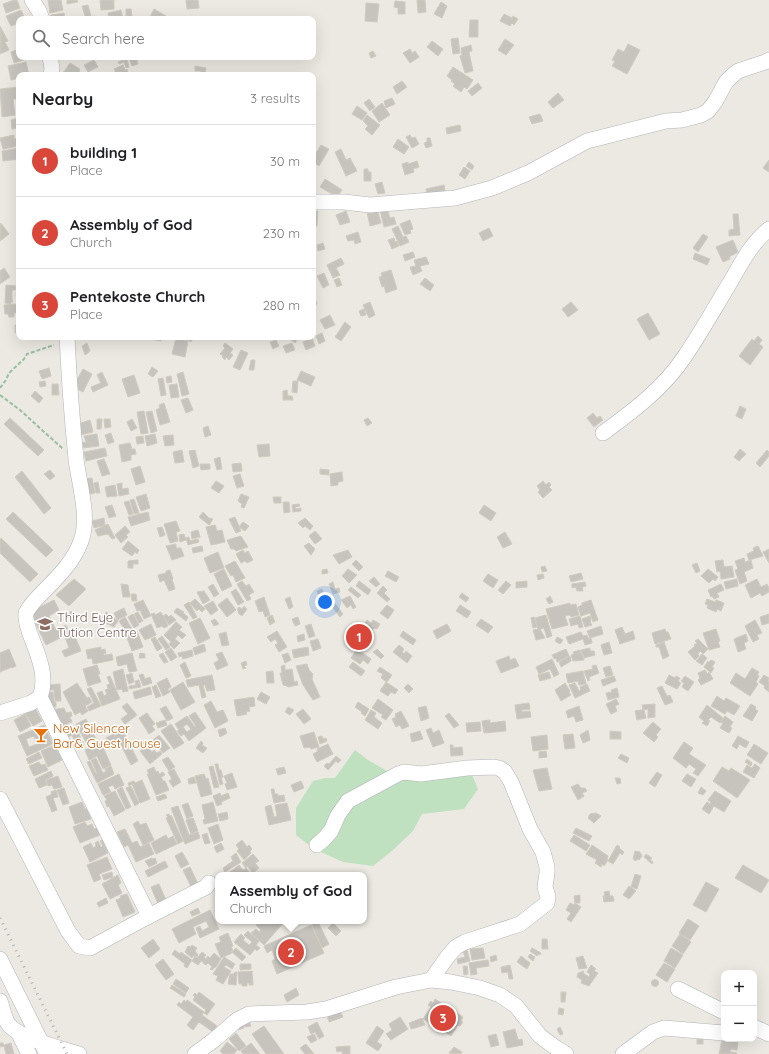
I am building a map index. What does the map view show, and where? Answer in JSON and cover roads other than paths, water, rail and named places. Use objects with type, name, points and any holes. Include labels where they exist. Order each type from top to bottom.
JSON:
[{"type":"street","points":[[32,0],[41,16]]},
{"type":"street","points":[[51,60],[51,72]]},
{"type":"street","points":[[316,202],[344,202],[370,205],[455,198],[492,188],[528,173],[587,141],[666,121],[682,120],[701,115],[712,106],[726,82],[738,71],[769,60]]},
{"type":"street","points":[[603,433],[635,410],[673,374],[703,328],[741,262],[753,245],[769,229]]},
{"type":"street","points":[[67,341],[76,460],[82,493],[84,523],[82,540],[73,558],[60,575],[32,603],[26,613],[27,624],[43,673],[43,686],[40,697],[149,916]]},
{"type":"street","points":[[0,713],[30,703],[40,697]]},
{"type":"street","points":[[317,845],[331,830],[338,815],[348,802],[398,774],[404,772],[426,774],[467,768],[494,767],[505,772],[511,782],[530,829],[543,852],[547,867],[545,887],[548,897],[547,903],[520,924],[465,942],[456,947],[431,980]]},
{"type":"street","points":[[0,799],[68,931],[79,946],[90,948],[206,887],[209,883]]},
{"type":"street","points":[[0,959],[43,1047]]},
{"type":"street","points":[[195,1054],[237,1020],[249,1014],[307,1012],[326,1009],[396,987],[431,980],[451,982],[480,988],[500,995],[516,1006],[540,1036],[566,1054]]},
{"type":"street","points":[[678,989],[721,1010]]},
{"type":"street","points":[[0,1001],[10,1031],[29,1054]]},
{"type":"street","points":[[623,1054],[653,1032],[664,1028],[721,1033]]},
{"type":"street","points":[[757,1028],[769,1034]]},
{"type":"street","points":[[10,1031],[43,1047],[79,1054]]},
{"type":"street","points":[[757,1036],[769,1038]]},
{"type":"railway","points":[[0,918],[67,1054]]},
{"type":"place","name":"Third Eye Tution Centre","points":[[45,624]]},
{"type":"place","name":"building 1","points":[[359,637]]},
{"type":"place","name":"New Silencer Bar& Guest house","points":[[41,735]]},
{"type":"place","name":"Assembly of God","points":[[291,952]]},
{"type":"place","name":"Pentekoste Church","points":[[443,1018]]}]
